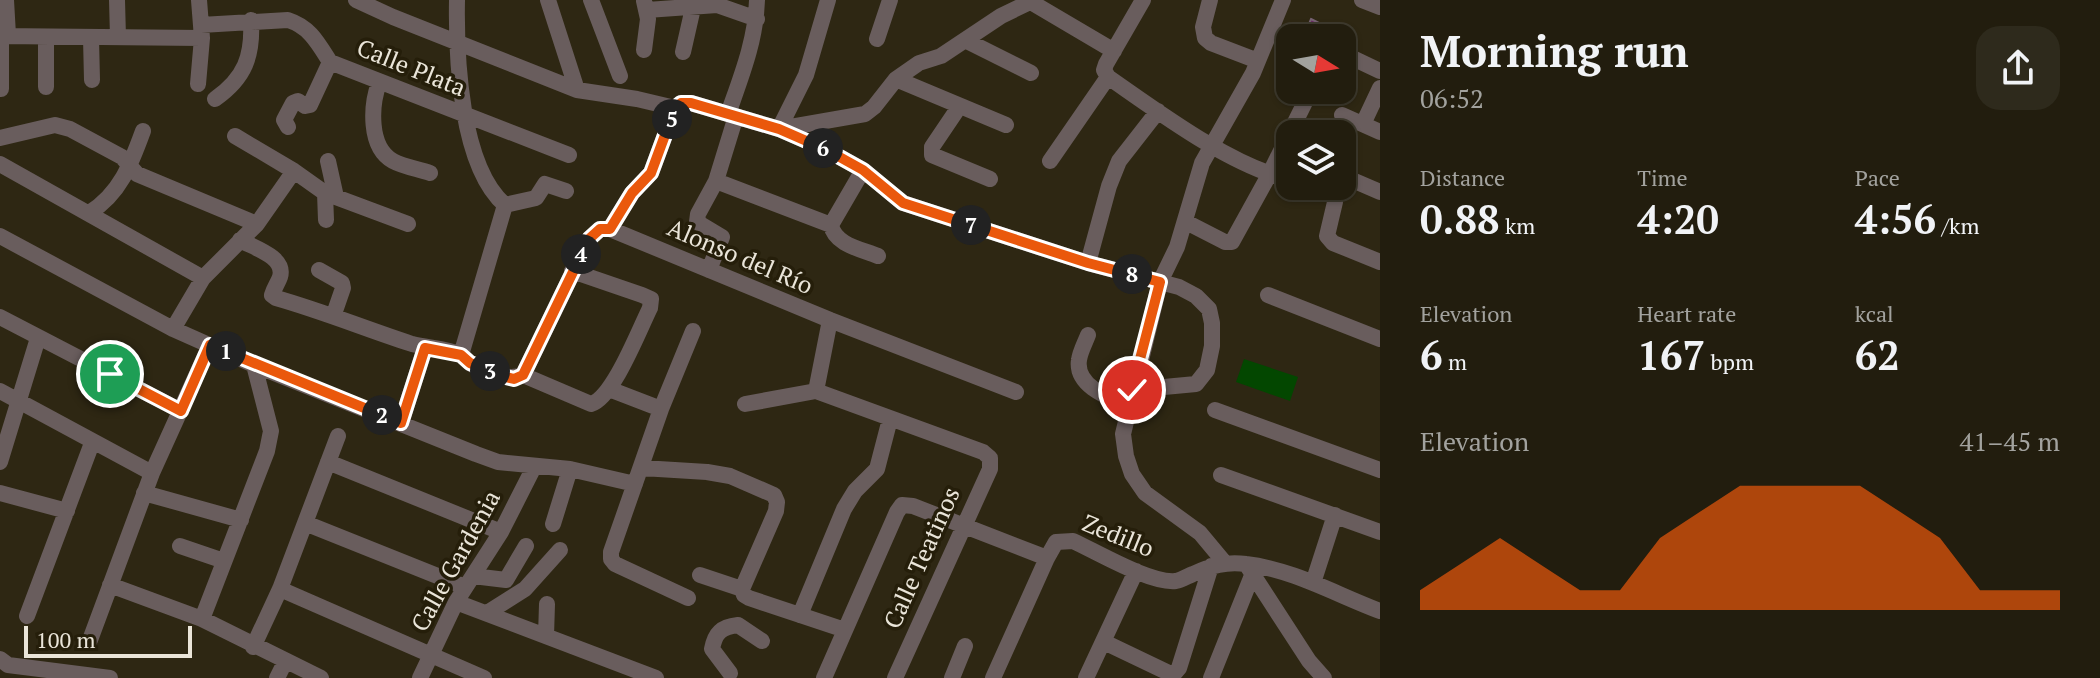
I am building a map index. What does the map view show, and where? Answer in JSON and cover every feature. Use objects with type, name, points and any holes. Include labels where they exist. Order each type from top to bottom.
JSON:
[{"type":"street","points":[[1,89],[6,0]]},
{"type":"street","points":[[117,0],[118,37]]},
{"type":"street","points":[[198,84],[199,0]]},
{"type":"street","points":[[356,0],[577,90],[675,108]]},
{"type":"street","points":[[457,0],[456,41],[465,116],[479,169],[488,188],[505,205]]},
{"type":"street","points":[[548,0],[577,90]]},
{"type":"street","points":[[591,0],[620,76]]},
{"type":"street","points":[[709,270],[722,237],[697,222],[698,214],[716,181],[757,19],[757,0]]},
{"type":"street","points":[[779,129],[806,75],[828,0]]},
{"type":"street","points":[[877,39],[890,0]]},
{"type":"street","points":[[1050,161],[1106,73],[1114,51],[1143,0]]},
{"type":"street","points":[[1210,0],[1203,27],[1205,38],[1258,61]]},
{"type":"street","points":[[1104,642],[1173,675],[1179,668],[1218,564],[1200,533],[1145,493],[1132,474],[1123,434],[1160,282],[1186,222],[1202,163],[1258,61],[1283,0]]},
{"type":"street","points":[[779,129],[865,114],[896,79],[919,63],[941,56],[1001,16],[1033,1],[1114,51]]},
{"type":"street","points":[[644,50],[645,5],[676,4],[693,8],[717,3],[757,19]]},
{"type":"street","points":[[683,52],[693,8]]},
{"type":"street","points":[[215,99],[233,87],[244,67],[252,46],[251,20]]},
{"type":"street","name":"Calle Plata","points":[[3,36],[118,37],[201,32],[251,20],[288,20],[310,32],[330,62],[569,155]]},
{"type":"street","points":[[46,37],[46,87]]},
{"type":"street","points":[[91,38],[92,80]]},
{"type":"street","points":[[965,40],[1031,73]]},
{"type":"street","points":[[1356,60],[1380,71]]},
{"type":"street","points":[[288,127],[284,120],[293,103],[298,101],[305,106],[310,105],[330,62]]},
{"type":"street","points":[[1106,73],[1185,131],[1276,177]]},
{"type":"street","points":[[896,79],[1006,125]]},
{"type":"street","points":[[379,83],[371,116],[386,155],[393,161],[430,173]]},
{"type":"street","points":[[1363,124],[1380,88]]},
{"type":"street","points":[[240,240],[276,260],[280,266],[280,276],[272,295],[425,348],[461,355],[470,363],[514,379],[523,375],[589,239],[600,229],[610,229],[632,193],[651,173],[675,108],[681,103],[691,103],[779,129],[827,150],[863,170],[903,203],[1088,263],[1160,282],[1196,296],[1209,309],[1212,323],[1212,346],[1207,370],[1196,384],[1130,398],[1101,394],[1089,385],[1079,370],[1079,360],[1088,335]]},
{"type":"street","points":[[1186,222],[1225,242],[1232,242],[1304,104]]},
{"type":"street","points":[[959,107],[932,147],[932,155],[990,179]]},
{"type":"street","points":[[1088,263],[1119,161],[1158,111]]},
{"type":"street","points":[[1342,115],[1380,132]]},
{"type":"street","points":[[0,138],[55,125],[70,129],[122,157],[137,174],[257,224]]},
{"type":"street","points":[[89,213],[105,203],[115,191],[130,165],[143,131]]},
{"type":"street","points":[[235,136],[331,195],[408,224]]},
{"type":"street","points":[[326,220],[331,195],[328,161]]},
{"type":"street","points":[[0,164],[203,278]]},
{"type":"street","points":[[863,170],[831,225],[839,241],[878,256]]},
{"type":"street","points":[[173,329],[203,278],[257,224],[294,171]]},
{"type":"street","points":[[716,181],[831,225]]},
{"type":"street","points":[[1356,182],[1380,192]]},
{"type":"street","points":[[505,205],[536,198],[545,184],[566,191]]},
{"type":"street","points":[[1335,200],[1327,236],[1333,243],[1380,262]]},
{"type":"street","points":[[461,355],[505,205]]},
{"type":"street","name":"Alonso del Río","points":[[610,229],[830,320],[1016,392]]},
{"type":"street","points":[[0,236],[173,329],[254,365],[498,462],[638,476],[707,472],[730,476],[774,495],[776,511],[742,589],[744,595],[845,630]]},
{"type":"street","points":[[319,270],[342,283],[334,314]]},
{"type":"street","points":[[523,375],[591,404],[598,403],[609,389],[650,308],[651,299],[572,271]]},
{"type":"street","points":[[1268,295],[1380,339]]},
{"type":"street","points":[[0,317],[181,411]]},
{"type":"street","points":[[816,391],[830,320]]},
{"type":"street","points":[[688,598],[623,569],[611,559],[613,543],[661,409],[693,331]]},
{"type":"street","points":[[0,462],[38,338]]},
{"type":"street","points":[[90,640],[152,473],[210,345]]},
{"type":"street","points":[[401,423],[425,348]]},
{"type":"street","points":[[202,619],[267,451],[271,431],[254,365]]},
{"type":"street","points":[[609,389],[661,409]]},
{"type":"street","points":[[0,391],[152,473]]},
{"type":"street","points":[[745,404],[816,391],[890,419],[877,469],[855,491],[844,509],[800,615]]},
{"type":"street","points":[[1215,410],[1380,470]]},
{"type":"street","name":"Calle Teatinos","points":[[890,419],[983,452],[990,458],[990,469],[895,678]]},
{"type":"street","points":[[253,647],[280,589],[338,436]]},
{"type":"street","points":[[27,616],[92,443]]},
{"type":"street","points":[[328,462],[501,532]]},
{"type":"street","name":"Calle Gardenia","points":[[420,678],[465,588],[501,532],[534,467]]},
{"type":"street","points":[[553,524],[570,469]]},
{"type":"street","points":[[1221,475],[1380,532]]},
{"type":"street","points":[[0,493],[67,511]]},
{"type":"street","points":[[144,493],[241,520]]},
{"type":"street","points":[[824,678],[902,505],[913,506],[1047,558],[993,678]]},
{"type":"street","points":[[1313,583],[1335,515]]},
{"type":"street","points":[[305,523],[465,588],[487,613],[656,678]]},
{"type":"street","name":"Zedillo","points":[[1047,558],[1056,542],[1063,540],[1073,541],[1136,571],[1161,579],[1177,581],[1218,564],[1250,568],[1313,583],[1380,611]]},
{"type":"street","points":[[180,546],[224,561]]},
{"type":"street","points":[[465,588],[506,580],[526,546]]},
{"type":"street","points":[[487,613],[525,589],[560,550]]},
{"type":"street","points":[[1250,568],[1309,661],[1324,678]]},
{"type":"street","points":[[1211,678],[1250,568]]},
{"type":"street","points":[[1086,678],[1136,571]]},
{"type":"street","points":[[700,575],[742,589]]},
{"type":"street","points":[[110,585],[202,619],[253,647],[321,678]]},
{"type":"street","points":[[280,589],[484,678]]},
{"type":"street","points":[[546,636],[547,604]]},
{"type":"street","points":[[733,676],[712,649],[715,635],[725,626],[738,625],[762,641]]},
{"type":"street","points":[[952,678],[965,646]]},
{"type":"street","points":[[1303,678],[1309,661]]},
{"type":"street","points":[[277,678],[285,662]]},
{"type":"street","points":[[4,667],[104,678]]},
{"type":"green space","points":[[1244,359],[1298,377],[1290,401],[1236,382]]},
{"type":"route","points":[[110,374],[181,411],[210,345],[401,423],[425,348],[461,355],[470,363],[502,376],[514,379],[523,375],[589,239],[600,229],[610,229],[632,193],[651,173],[675,108],[681,103],[691,103],[779,129],[827,150],[863,170],[903,203],[1088,263],[1160,282],[1132,390]]}]
